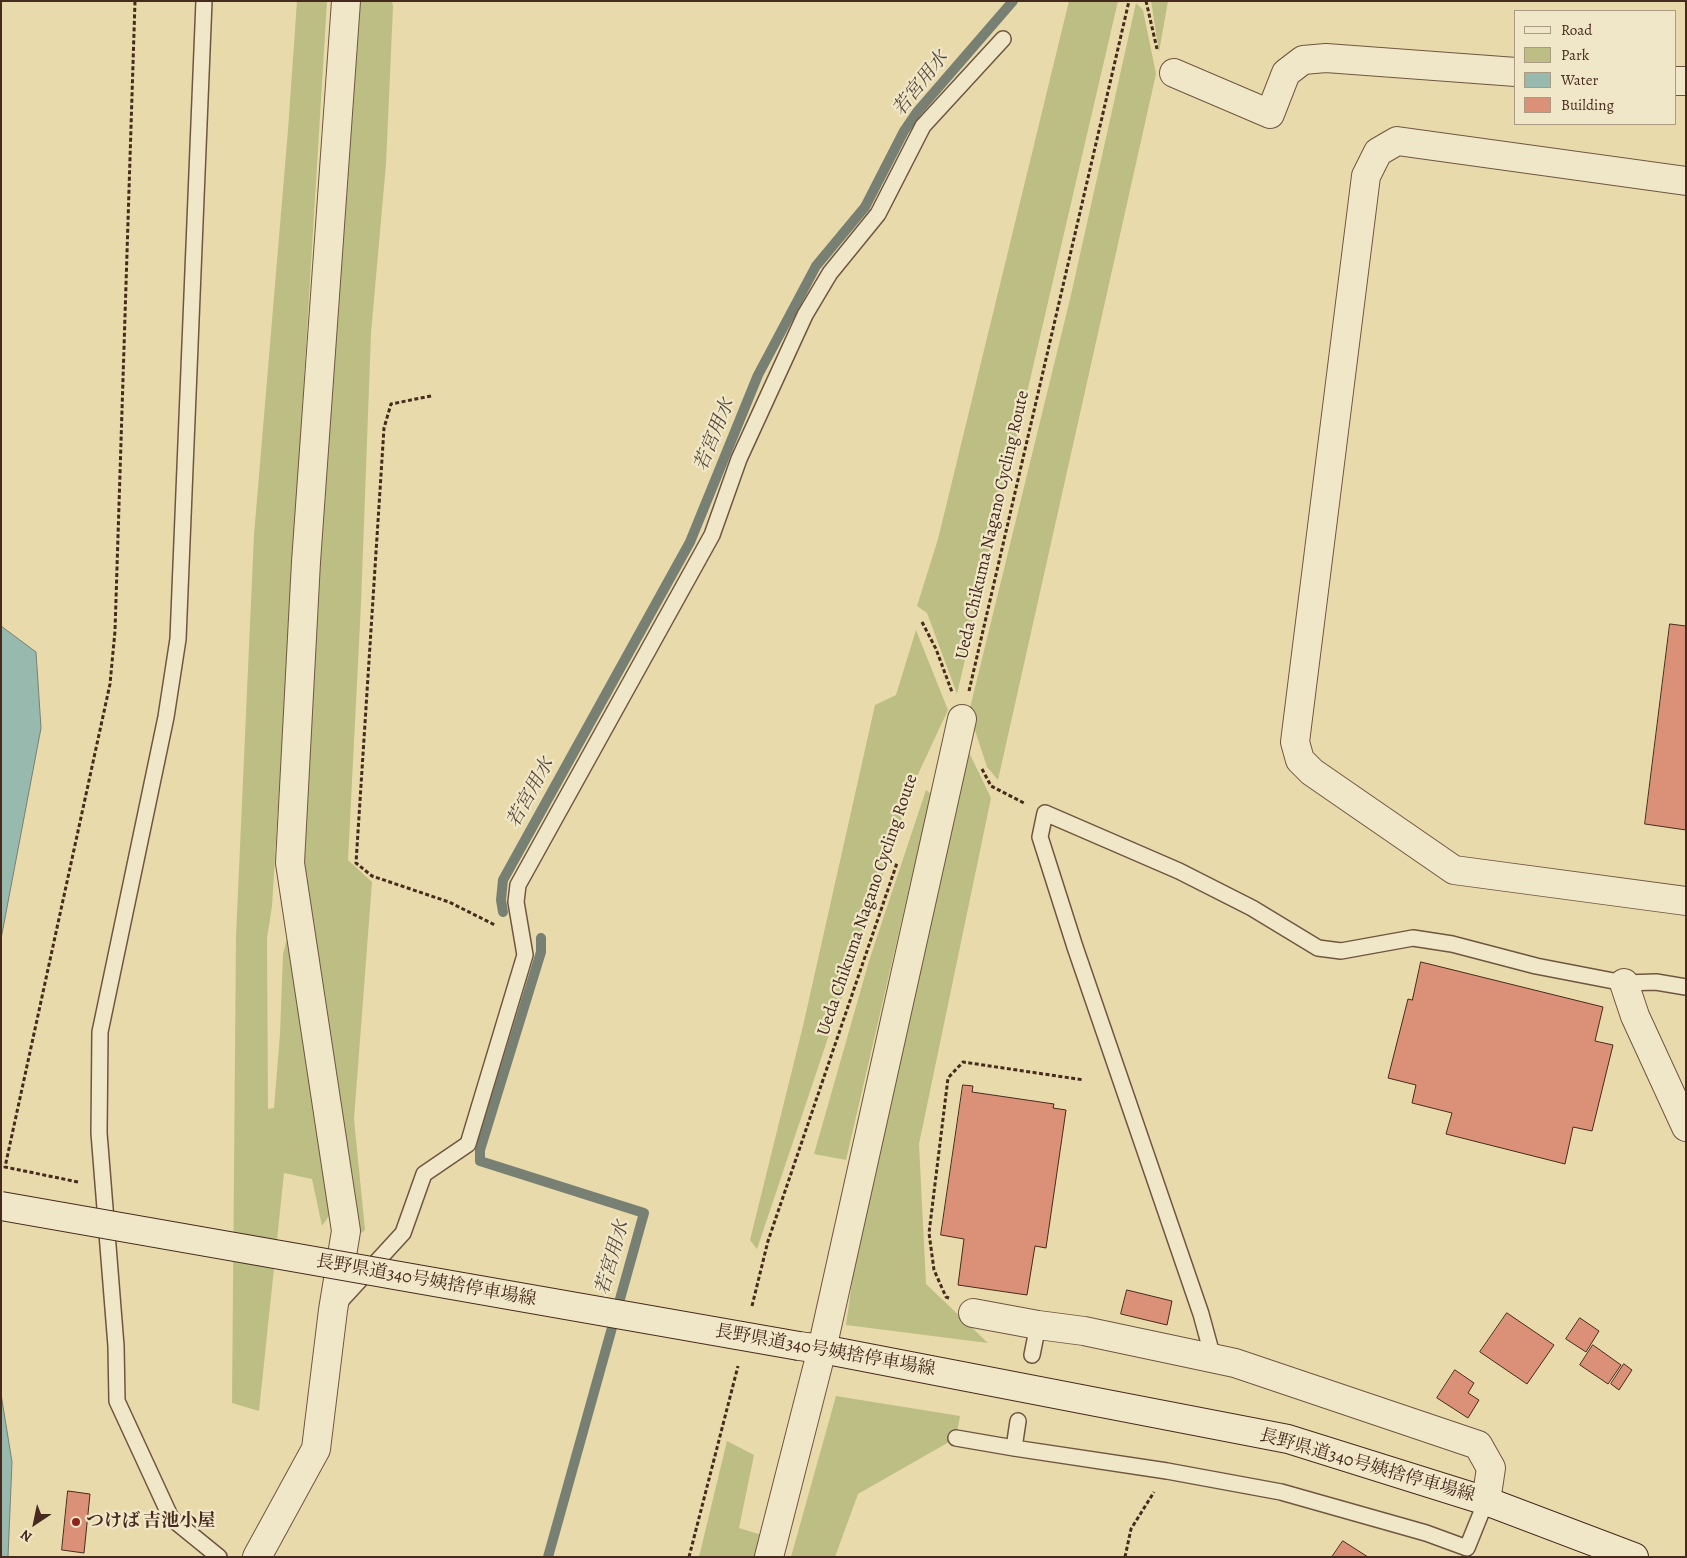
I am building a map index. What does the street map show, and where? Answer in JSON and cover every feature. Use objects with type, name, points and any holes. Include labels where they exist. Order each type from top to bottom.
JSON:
[{"type":"street","points":[[257,1557],[316,1449],[333,1310],[346,1231],[290,863],[306,562],[346,1]]},
{"type":"street","points":[[1174,73],[1270,114],[1286,72],[1303,60],[1326,58],[1514,72]]},
{"type":"street","points":[[1686,181],[1397,142],[1378,152],[1366,176],[1295,742],[1300,760],[1312,772],[1454,870],[1686,901]]},
{"type":"street","points":[[769,1557],[810,1348],[962,719]]},
{"type":"street","points":[[1624,982],[1635,1016],[1686,1127]]},
{"type":"street","name":"長野県道340号姨捨停車場線","points":[[1,1206],[810,1348],[1288,1439],[1486,1501],[1634,1557]]},
{"type":"street","points":[[973,1313],[1084,1331],[1235,1363],[1478,1445],[1490,1468],[1486,1501]]},
{"type":"lane","points":[[204,1],[178,639],[166,717],[100,1032],[98,1133],[116,1346],[117,1401],[171,1518],[219,1557]]},
{"type":"lane","points":[[333,1310],[402,1233],[424,1174],[468,1144],[524,955],[516,902],[518,885],[712,535],[739,458],[805,315],[830,273],[878,214],[924,126],[1003,39]]},
{"type":"lane","points":[[1213,1358],[1201,1314],[1075,947],[1040,837],[1045,813],[1179,871],[1252,908],[1318,948],[1341,951],[1413,938],[1452,944],[1536,966],[1624,982],[1656,982],[1686,987]]},
{"type":"lane","points":[[1032,1355],[1038,1325]]},
{"type":"lane","points":[[1014,1448],[1018,1421]]},
{"type":"lane","points":[[956,1438],[1167,1470],[1281,1492],[1426,1533],[1468,1548],[1486,1501]]},
{"type":"path","points":[[103,1188],[5,1167],[110,684],[115,621],[135,1]]},
{"type":"path","name":"Ueda Chikuma Nagano Cycling Route","points":[[962,719],[1129,1]]},
{"type":"path","points":[[1146,1],[1160,66],[1174,73]]},
{"type":"path","points":[[431,396],[391,404],[384,428],[356,863],[372,876],[450,902],[522,939]]},
{"type":"path","points":[[922,622],[936,649],[962,719]]},
{"type":"path","points":[[991,786],[1045,813]]},
{"type":"path","name":"Ueda Chikuma Nagano Cycling Route","points":[[752,1308],[768,1241],[898,858]]},
{"type":"path","points":[[973,1313],[946,1297],[934,1270],[928,1233],[948,1078],[963,1062],[1084,1080]]},
{"type":"path","points":[[690,1557],[738,1365]]},
{"type":"path","points":[[1125,1557],[1131,1529],[1167,1470]]},
{"type":"green space","points":[[297,1],[327,1],[272,906],[267,938],[268,1109],[274,1108],[280,1034],[283,954],[292,918],[320,1151],[333,1210],[322,1226],[312,1179],[284,1173],[259,1411],[232,1403],[236,936],[254,535]]},
{"type":"green space","points":[[359,1],[392,1],[393,7],[386,164],[371,333],[361,604],[348,860],[372,882],[354,1119],[365,1230],[361,1233],[301,849]]},
{"type":"green space","points":[[1069,1],[1118,1],[957,694],[927,613],[917,606],[938,539]]},
{"type":"green space","points":[[1151,1],[1168,1],[1159,52]]},
{"type":"green space","points":[[1136,3],[1143,10],[1156,74],[998,780],[987,767],[969,712],[1071,295]]},
{"type":"green space","points":[[916,630],[948,710],[913,785],[757,1249],[750,1240],[803,1026],[875,705],[896,695]]},
{"type":"green space","points":[[965,744],[991,798],[919,1144],[926,1284],[988,1343],[846,1325],[857,1247]]},
{"type":"green space","points":[[926,790],[931,794],[846,1160],[814,1154],[869,961]]},
{"type":"green space","points":[[836,1396],[960,1416],[956,1438],[858,1494],[835,1557],[791,1557]]},
{"type":"green space","points":[[727,1441],[754,1455],[739,1528],[762,1535],[755,1557],[699,1557]]},
{"type":"water","points":[[1,626],[36,652],[41,728],[1,939]]},
{"type":"water","points":[[1,1394],[12,1462],[8,1557],[1,1557]]},
{"type":"building","points":[[1670,624],[1686,626],[1686,830],[1645,824]]},
{"type":"building","points":[[1421,962],[1603,1007],[1595,1041],[1613,1045],[1592,1131],[1573,1127],[1565,1164],[1446,1134],[1452,1113],[1412,1103],[1416,1085],[1388,1078],[1408,999],[1412,1000]]},
{"type":"building","points":[[963,1085],[973,1086],[972,1092],[1054,1104],[1053,1108],[1066,1110],[1046,1248],[1035,1246],[1027,1295],[958,1285],[964,1239],[941,1235]]},
{"type":"building","points":[[1127,1290],[1172,1301],[1167,1325],[1121,1314]]},
{"type":"building","points":[[1507,1313],[1554,1345],[1527,1384],[1480,1352]]},
{"type":"building","points":[[1580,1318],[1599,1331],[1586,1352],[1566,1339]]},
{"type":"building","points":[[1593,1345],[1621,1365],[1608,1384],[1580,1365]]},
{"type":"building","points":[[1624,1364],[1632,1370],[1619,1390],[1611,1384]]},
{"type":"building","points":[[1455,1370],[1474,1383],[1468,1393],[1479,1400],[1468,1418],[1437,1398]]},
{"type":"building","name":"つけば 吉池小屋","points":[[68,1491],[90,1494],[84,1553],[62,1550]]},
{"type":"building","points":[[1343,1541],[1368,1557],[1332,1557]]},
{"type":"waterway","name":"若宮用水","points":[[503,912],[501,900],[503,880],[690,542],[758,375],[816,266],[865,207],[904,131],[917,112],[1013,1]]},
{"type":"waterway","name":"若宮用水","points":[[541,938],[541,952],[480,1150],[480,1161],[644,1213],[548,1557]]},
{"type":"place","name":"つけば 吉池小屋","points":[[76,1522]]}]
